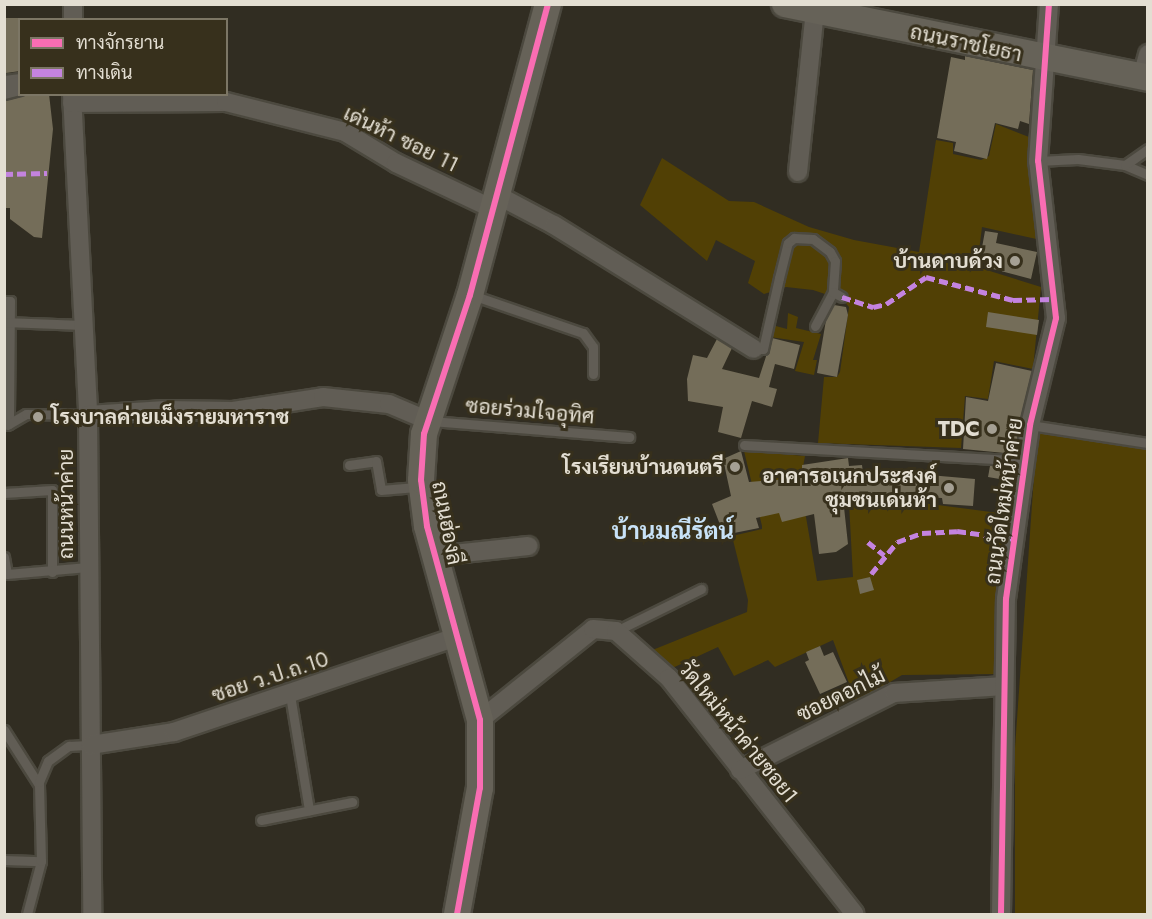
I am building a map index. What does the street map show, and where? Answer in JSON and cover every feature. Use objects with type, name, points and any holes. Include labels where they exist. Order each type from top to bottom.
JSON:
[{"type":"street","name":"ถนนฮ่องลี","points":[[457,915],[480,788],[480,720],[459,636],[435,556],[422,486],[429,421],[470,295],[548,4]]},
{"type":"street","name":"ถนนราชโยธา","points":[[785,4],[1043,59],[1146,70]]},
{"type":"street","name":"ถนนวัดใหม่หน้าค่าย","points":[[1001,915],[1006,599],[1027,461],[1030,425],[1056,318],[1038,161],[1043,59],[1049,4]]},
{"type":"street","points":[[798,172],[815,11]]},
{"type":"street","name":"เด่นห้า ซอย 11","points":[[72,99],[226,102],[345,132],[396,163],[554,225],[754,349]]},
{"type":"street","name":"ถนนหน้าค่าย","points":[[72,99],[88,416],[92,915]]},
{"type":"street","points":[[88,416],[165,410],[233,411],[323,398],[389,404],[429,421]]},
{"type":"street","points":[[435,556],[528,546]]},
{"type":"street","points":[[480,720],[593,629],[616,632]]},
{"type":"street","name":"วัดใหม่หน้าค่ายซอย1","points":[[616,632],[669,678],[853,914]]},
{"type":"street","name":"ซอย ว.ป.ถ.10","points":[[91,745],[174,732],[290,695],[459,636]]},
{"type":"street","name":"ซอยดอกไม้","points":[[740,770],[894,693],[1004,686]]},
{"type":"lane","points":[[1125,165],[1148,149]]},
{"type":"lane","points":[[1038,161],[1078,159],[1125,165],[1148,175]]},
{"type":"lane","points":[[754,349],[763,349],[778,278],[789,243],[794,238],[813,239],[830,252],[835,261],[837,294],[815,326]]},
{"type":"lane","points":[[470,295],[583,333],[593,347],[593,374]]},
{"type":"lane","points":[[4,301],[10,301],[7,322],[7,425]]},
{"type":"lane","points":[[7,322],[83,325]]},
{"type":"lane","points":[[7,425],[26,414],[88,416]]},
{"type":"lane","name":"ซอยร่วมใจอุทิศ","points":[[429,421],[629,437]]},
{"type":"lane","points":[[1030,425],[1148,443]]},
{"type":"lane","points":[[744,445],[1027,461]]},
{"type":"lane","points":[[349,465],[376,461],[381,490],[422,486]]},
{"type":"lane","points":[[4,493],[52,490],[52,572]]},
{"type":"lane","points":[[4,557],[7,574],[52,572],[88,567]]},
{"type":"lane","points":[[616,632],[701,589]]},
{"type":"lane","points":[[290,695],[309,810]]},
{"type":"lane","points":[[4,730],[39,785]]},
{"type":"lane","points":[[27,915],[41,861],[39,785],[48,761],[69,746],[91,745]]},
{"type":"lane","points":[[261,820],[352,802]]},
{"type":"lane","points":[[4,860],[41,861]]},
{"type":"shaded area","points":[[996,124],[1029,137],[1027,159],[1034,170],[1041,240],[982,227],[977,267],[1041,287],[1033,369],[994,361],[988,399],[965,396],[961,448],[818,443],[824,377],[837,377],[840,372],[849,307],[843,300],[813,290],[786,287],[764,294],[748,283],[755,261],[716,240],[707,261],[640,205],[662,158],[729,201],[754,202],[809,227],[854,240],[919,252],[936,140],[953,143],[953,154],[981,160],[989,156]]},
{"type":"shaded area","points":[[788,313],[798,317],[796,328],[821,334],[813,360],[817,360],[814,375],[795,371],[804,342],[770,337],[772,325],[787,329]]},
{"type":"shaded area","points":[[1037,433],[1147,447],[1147,914],[1015,914],[1015,748]]},
{"type":"shaded area","points":[[744,451],[805,456],[802,472],[792,477],[806,517],[817,581],[853,577],[849,503],[877,497],[1014,515],[1000,674],[902,675],[856,702],[833,640],[775,667],[768,660],[734,676],[718,647],[668,670],[650,651],[747,612],[748,600],[732,536],[762,529],[762,526]]},
{"type":"building","points":[[4,18],[18,18],[18,71],[6,73]]},
{"type":"building","points":[[965,56],[1033,70],[1029,124],[1020,121],[1018,129],[995,123],[987,159],[954,151],[956,142],[937,138],[951,57],[965,60]]},
{"type":"building","points":[[21,96],[49,96],[53,129],[42,238],[34,237],[10,219],[10,208],[4,208],[5,101]]},
{"type":"building","name":"บ้านดาบด้วง","points":[[985,231],[998,233],[996,243],[1037,252],[1031,279],[993,269],[996,256],[981,253]]},
{"type":"building","points":[[834,305],[846,307],[848,315],[837,377],[817,373],[826,320]]},
{"type":"building","points":[[988,312],[1039,320],[1037,335],[986,327]]},
{"type":"building","points":[[772,338],[800,345],[794,369],[775,364],[769,387],[777,389],[772,407],[752,401],[741,438],[718,432],[723,407],[688,401],[687,379],[693,355],[707,358],[717,339],[732,348],[722,369],[759,378]]},
{"type":"building","name":"TDC","points":[[996,363],[1032,371],[1015,454],[963,449],[966,397],[988,401]]},
{"type":"building","points":[[741,451],[749,482],[787,479],[802,472],[802,465],[848,458],[849,466],[862,465],[863,473],[883,471],[975,479],[973,506],[943,504],[942,498],[923,497],[924,491],[843,498],[848,544],[836,552],[819,554],[814,514],[782,522],[779,513],[756,518],[759,528],[724,535],[712,504],[731,496],[723,459]]},
{"type":"building","points":[[990,466],[1013,467],[1011,481],[988,477]]},
{"type":"building","points":[[870,577],[874,590],[860,594],[857,580]]},
{"type":"building","points":[[820,646],[824,656],[833,652],[847,682],[820,694],[805,662],[809,660],[806,652]]},
{"type":"marked path","points":[[4,174],[47,173]]},
{"type":"marked path","points":[[842,297],[873,307],[886,304],[926,277],[1013,300],[1054,299]]},
{"type":"marked path","points":[[871,574],[897,542],[922,533],[957,531],[1015,539]]},
{"type":"marked path","points":[[868,542],[884,555]]},
{"type":"cycle path","points":[[457,914],[480,788],[480,720],[427,526],[421,480],[424,434],[470,295],[548,4]]},
{"type":"cycle path","points":[[1001,914],[1006,599],[1030,425],[1056,318],[1038,161],[1049,4]]},
{"type":"place","name":"บ้านดาบด้วง","points":[[1015,261]]},
{"type":"place","name":"โรงบาลค่ายเม็งรายมหาราช","points":[[38,417]]},
{"type":"place","name":"TDC","points":[[992,429]]},
{"type":"place","name":"โรงเรียนบ้านดนตรี","points":[[735,467]]},
{"type":"place","name":"อาคารอเนกประสงค์ ชุมชนเด่นห้า","points":[[949,488]]},
{"type":"district","name":"บ้านมณีรัตน์","points":[[673,531]]}]
